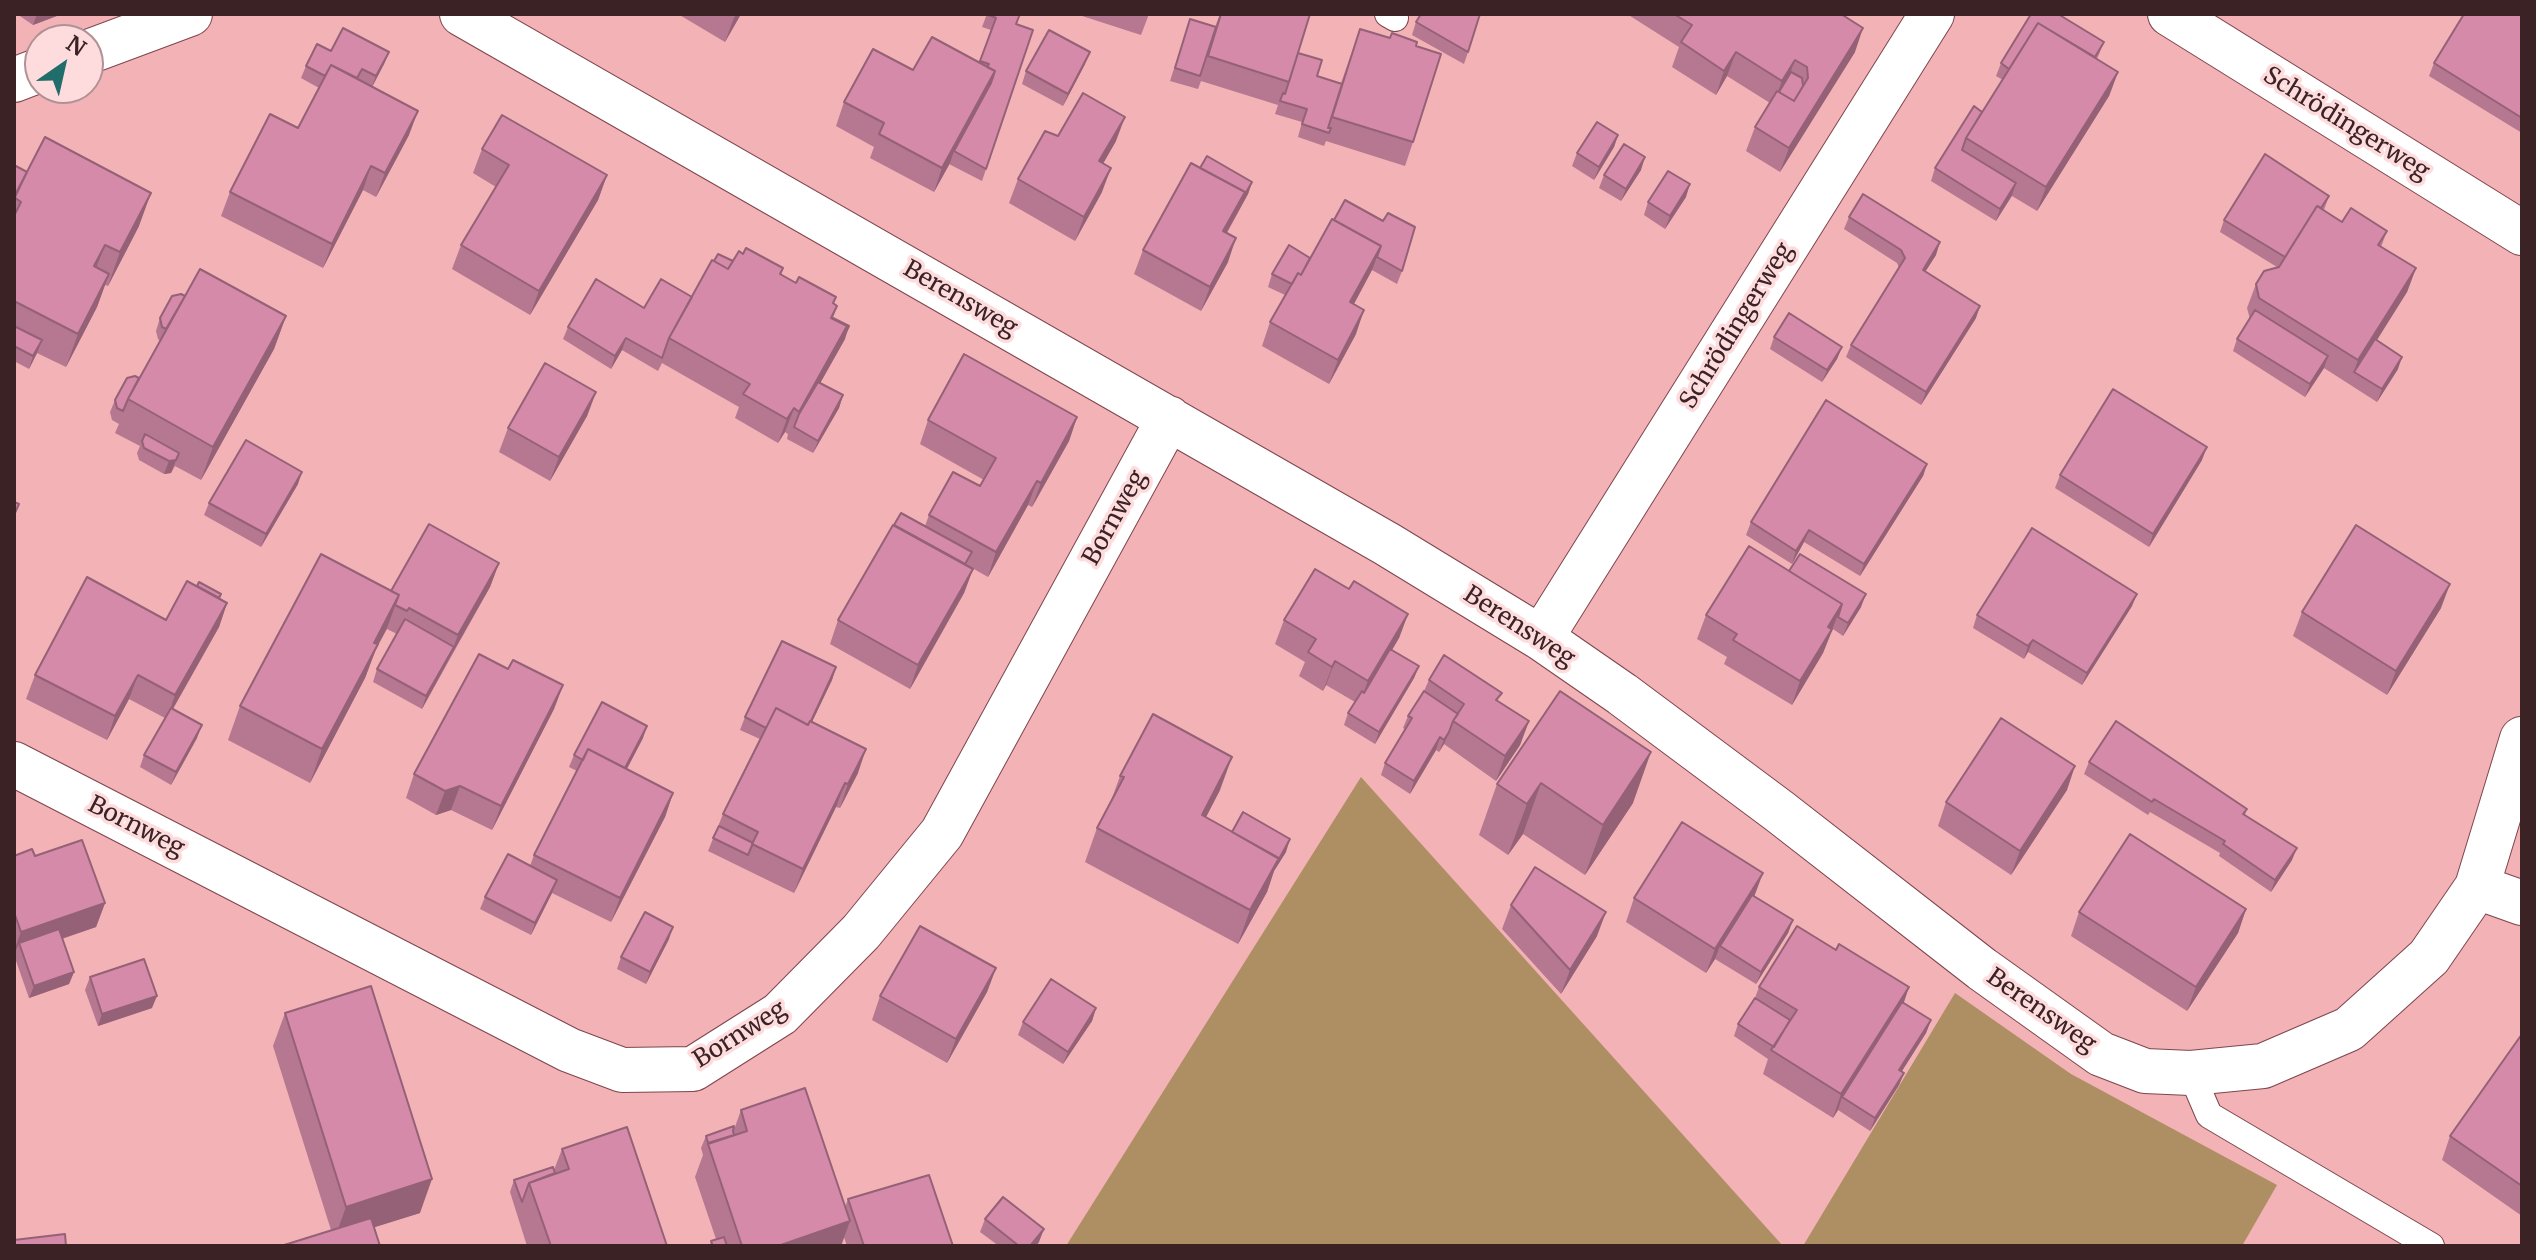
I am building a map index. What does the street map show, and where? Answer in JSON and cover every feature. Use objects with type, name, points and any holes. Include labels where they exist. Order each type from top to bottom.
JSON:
[{"type":"street","points":[[104,46],[190,14]]},
{"type":"street","name":"Berensweg","points":[[462,14],[1387,544],[1541,638],[1779,811],[1982,969],[2101,1054],[2145,1071],[2191,1073],[2263,1066],[2349,1029],[2429,957],[2477,887],[2522,739]]},
{"type":"street","name":"Schrödingerweg","points":[[1541,638],[1932,14]]},
{"type":"street","name":"Schrödingerweg","points":[[2170,14],[2522,233]]},
{"type":"street","name":"Bornweg","points":[[14,764],[569,1050],[622,1070],[693,1069],[780,1014],[861,932],[942,833],[1169,418]]},
{"type":"street","points":[[2477,887],[2522,903]]},
{"type":"lane","points":[[2191,1073],[2209,1115],[2431,1246]]},
{"type":"shaded area","points":[[1361,777],[1783,1246],[1066,1246]]},
{"type":"shaded area","points":[[1955,993],[2071,1074],[2277,1185],[2242,1246],[1803,1246]]},
{"type":"building","points":[[987,14],[1020,14],[1016,24],[1033,30],[986,169],[954,151],[995,71],[987,67],[989,64],[980,61],[996,18]]},
{"type":"building","points":[[1221,14],[1310,14],[1289,82],[1208,56]]},
{"type":"building","points":[[1421,14],[1480,14],[1468,52],[1416,22]]},
{"type":"building","points":[[1674,14],[1841,14],[1863,28],[1789,148],[1755,127],[1777,91],[1794,101],[1808,78],[1807,67],[1795,60],[1782,81],[1736,52],[1724,71],[1681,42],[1692,25]]},
{"type":"building","points":[[2031,14],[2058,14],[2104,42],[2095,57],[2038,23],[2009,69],[2001,63]]},
{"type":"building","points":[[2464,14],[2522,14],[2522,118],[2434,63]]},
{"type":"building","points":[[1190,19],[1216,27],[1200,76],[1175,68]]},
{"type":"building","points":[[2038,23],[2118,72],[2046,187],[1966,138]]},
{"type":"building","points":[[343,28],[389,52],[376,76],[362,69],[357,78],[331,65],[325,76],[306,66],[317,44],[331,51]]},
{"type":"building","points":[[1360,29],[1390,38],[1392,33],[1417,42],[1416,46],[1441,54],[1413,142],[1332,117]]},
{"type":"building","points":[[1049,30],[1090,52],[1068,94],[1026,71]]},
{"type":"building","points":[[932,37],[995,71],[942,168],[879,134],[884,123],[844,102],[873,49],[913,70]]},
{"type":"building","points":[[1298,53],[1322,60],[1317,76],[1342,84],[1329,133],[1302,124],[1307,109],[1280,101]]},
{"type":"building","points":[[331,65],[418,111],[385,173],[371,166],[332,244],[230,192],[270,114],[298,128]]},
{"type":"building","points":[[1791,72],[1802,78],[1803,86],[1794,101],[1779,92]]},
{"type":"building","points":[[1083,93],[1125,117],[1099,161],[1111,168],[1084,217],[1018,179],[1045,131],[1058,136]]},
{"type":"building","points":[[1974,106],[1982,112],[1962,150],[2016,183],[2000,209],[1935,168]]},
{"type":"building","points":[[502,115],[607,175],[539,291],[461,245],[509,165],[482,149]]},
{"type":"building","points":[[1597,122],[1618,135],[1599,167],[1577,153]]},
{"type":"building","points":[[45,137],[151,193],[120,252],[105,245],[94,266],[109,274],[78,334],[14,301],[14,216],[21,202],[14,197]]},
{"type":"building","points":[[1624,144],[1645,157],[1626,189],[1604,175]]},
{"type":"building","points":[[2265,154],[2329,196],[2321,208],[2317,206],[2285,257],[2224,220]]},
{"type":"building","points":[[1207,156],[1252,182],[1240,203],[1245,192],[1200,168]]},
{"type":"building","points":[[1191,163],[1245,192],[1223,231],[1236,238],[1210,287],[1143,250]]},
{"type":"building","points":[[14,165],[27,172],[14,199]]},
{"type":"building","points":[[1668,171],[1690,184],[1670,216],[1648,202]]},
{"type":"building","points":[[1863,194],[1940,242],[1923,270],[1980,306],[1926,392],[1851,345],[1905,258],[1901,250],[1849,217]]},
{"type":"building","points":[[1345,200],[1383,221],[1388,213],[1415,227],[1402,271],[1377,257],[1381,246],[1334,220]]},
{"type":"building","points":[[2317,206],[2342,222],[2351,208],[2387,231],[2378,245],[2416,268],[2358,360],[2259,298],[2256,284],[2264,271],[2279,267]]},
{"type":"building","points":[[1332,219],[1381,246],[1350,302],[1364,310],[1338,360],[1270,322]]},
{"type":"building","points":[[1289,245],[1310,258],[1292,284],[1272,274]]},
{"type":"building","points":[[746,248],[783,268],[780,274],[796,283],[799,277],[836,297],[833,303],[837,306],[831,318],[847,326],[799,412],[794,408],[787,419],[743,394],[750,384],[669,338],[712,260],[728,269],[739,251],[743,254]]},
{"type":"building","points":[[718,254],[733,261],[728,269],[714,261]]},
{"type":"building","points":[[200,269],[286,316],[213,447],[128,399]]},
{"type":"building","points":[[596,279],[644,308],[661,279],[692,297],[669,338],[662,358],[626,338],[615,356],[568,327]]},
{"type":"building","points":[[172,296],[185,296],[166,329],[162,327],[160,318]]},
{"type":"building","points":[[2255,310],[2328,356],[2310,384],[2237,339]]},
{"type":"building","points":[[1789,313],[1842,347],[1827,370],[1774,337]]},
{"type":"building","points":[[14,326],[42,340],[33,356],[14,346]]},
{"type":"building","points":[[2375,339],[2402,357],[2382,389],[2354,372]]},
{"type":"building","points":[[964,354],[1077,417],[1041,483],[1037,481],[996,552],[929,515],[953,472],[980,486],[996,458],[928,420]]},
{"type":"building","points":[[545,363],[596,392],[559,457],[508,428]]},
{"type":"building","points":[[127,378],[139,378],[123,411],[117,408],[115,400]]},
{"type":"building","points":[[818,382],[843,395],[818,441],[794,427]]},
{"type":"building","points":[[2113,389],[2207,447],[2153,534],[2060,475]]},
{"type":"building","points":[[1826,400],[1927,464],[1864,564],[1809,530],[1796,551],[1751,522]]},
{"type":"building","points":[[145,434],[179,453],[176,460],[169,461],[144,448],[142,441]]},
{"type":"building","points":[[246,440],[302,472],[266,534],[209,503]]},
{"type":"building","points":[[901,513],[972,552],[965,564],[894,525]]},
{"type":"building","points":[[429,524],[499,563],[458,635],[409,608],[407,611],[395,605],[399,595],[391,591]]},
{"type":"building","points":[[893,525],[973,569],[918,665],[838,620]]},
{"type":"building","points":[[2356,525],[2450,584],[2396,671],[2302,612]]},
{"type":"building","points":[[2032,528],[2137,594],[2087,673],[2033,640],[2028,646],[1977,615]]},
{"type":"building","points":[[1749,546],[1842,604],[1828,627],[1832,629],[1800,681],[1733,640],[1737,634],[1706,615]]},
{"type":"building","points":[[321,554],[399,595],[374,643],[378,644],[322,749],[240,706]]},
{"type":"building","points":[[1800,554],[1866,594],[1848,623],[1838,617],[1842,604],[1789,571]]},
{"type":"building","points":[[1315,569],[1349,589],[1354,581],[1408,614],[1368,681],[1335,661],[1332,667],[1308,652],[1316,639],[1284,620]]},
{"type":"building","points":[[87,577],[166,620],[187,581],[227,603],[175,695],[138,675],[115,716],[35,675]]},
{"type":"building","points":[[199,582],[221,594],[219,598],[197,586]]},
{"type":"building","points":[[405,619],[454,647],[426,696],[377,669]]},
{"type":"building","points":[[782,641],[836,667],[808,725],[776,708],[766,728],[745,717]]},
{"type":"building","points":[[1390,649],[1419,666],[1379,732],[1348,713],[1362,691],[1364,693]]},
{"type":"building","points":[[479,654],[508,669],[513,660],[563,685],[501,806],[460,786],[445,791],[414,774]]},
{"type":"building","points":[[1444,655],[1502,693],[1496,700],[1529,721],[1505,756],[1453,721],[1464,704],[1429,680]]},
{"type":"building","points":[[1424,691],[1458,714],[1444,740],[1440,737],[1414,781],[1385,763]]},
{"type":"building","points":[[1560,691],[1651,752],[1603,825],[1541,783],[1527,804],[1497,784]]},
{"type":"building","points":[[602,702],[647,726],[625,768],[588,749],[583,760],[574,755]]},
{"type":"building","points":[[171,708],[202,725],[176,772],[144,755]]},
{"type":"building","points":[[776,708],[866,749],[848,784],[845,783],[803,869],[752,844],[758,832],[723,814]]},
{"type":"building","points":[[1153,714],[1232,757],[1202,815],[1279,858],[1250,910],[1097,828]]},
{"type":"building","points":[[2001,718],[2075,766],[2020,851],[1946,802]]},
{"type":"building","points":[[2116,721],[2247,809],[2243,814],[2297,848],[2275,880],[2223,844],[2225,841],[2154,799],[2152,802],[2089,762]]},
{"type":"building","points":[[588,749],[673,793],[620,898],[534,855]]},
{"type":"building","points":[[1243,812],[1290,839],[1279,859],[1232,832]]},
{"type":"building","points":[[1682,822],[1763,873],[1715,949],[1634,898]]},
{"type":"building","points":[[719,826],[753,843],[748,855],[713,838]]},
{"type":"building","points":[[2130,834],[2246,909],[2196,987],[2079,912]]},
{"type":"building","points":[[82,840],[105,903],[21,932],[14,912],[14,856],[32,849],[35,856]]},
{"type":"building","points":[[508,854],[557,880],[535,923],[485,897]]},
{"type":"building","points":[[1535,867],[1606,912],[1570,970],[1511,905]]},
{"type":"building","points":[[1752,895],[1793,920],[1761,972],[1720,946]]},
{"type":"building","points":[[645,912],[673,927],[650,972],[621,957]]},
{"type":"building","points":[[920,926],[996,968],[956,1039],[880,996]]},
{"type":"building","points":[[1797,926],[1836,950],[1839,944],[1909,987],[1841,1094],[1771,1050],[1797,1010],[1759,987]]},
{"type":"building","points":[[59,929],[74,972],[34,986],[19,943]]},
{"type":"building","points":[[144,959],[157,996],[102,1014],[90,977]]},
{"type":"building","points":[[1051,979],[1096,1008],[1068,1052],[1023,1022]]},
{"type":"building","points":[[371,986],[432,1179],[346,1207],[285,1013]]},
{"type":"building","points":[[1755,998],[1790,1020],[1774,1047],[1738,1024]]},
{"type":"building","points":[[1902,1002],[1931,1020],[1899,1070],[1904,1073],[1875,1118],[1842,1097]]},
{"type":"building","points":[[2522,1034],[2522,1186],[2450,1136]]},
{"type":"building","points":[[805,1088],[850,1221],[778,1246],[742,1246],[708,1144],[747,1131],[741,1110]]},
{"type":"building","points":[[734,1126],[734,1135],[708,1143],[706,1136]]},
{"type":"building","points":[[627,1127],[667,1246],[551,1246],[529,1183],[569,1169],[562,1149]]},
{"type":"building","points":[[553,1167],[555,1173],[529,1183],[522,1202],[514,1180]]},
{"type":"building","points":[[929,1175],[953,1246],[864,1246],[848,1199]]},
{"type":"building","points":[[1003,1197],[1044,1229],[1030,1246],[1019,1246],[985,1219]]},
{"type":"building","points":[[371,1218],[380,1246],[281,1246]]},
{"type":"building","points":[[65,1234],[66,1246],[14,1246],[14,1240]]},
{"type":"building","points":[[724,1237],[727,1246],[713,1246],[711,1241]]}]
